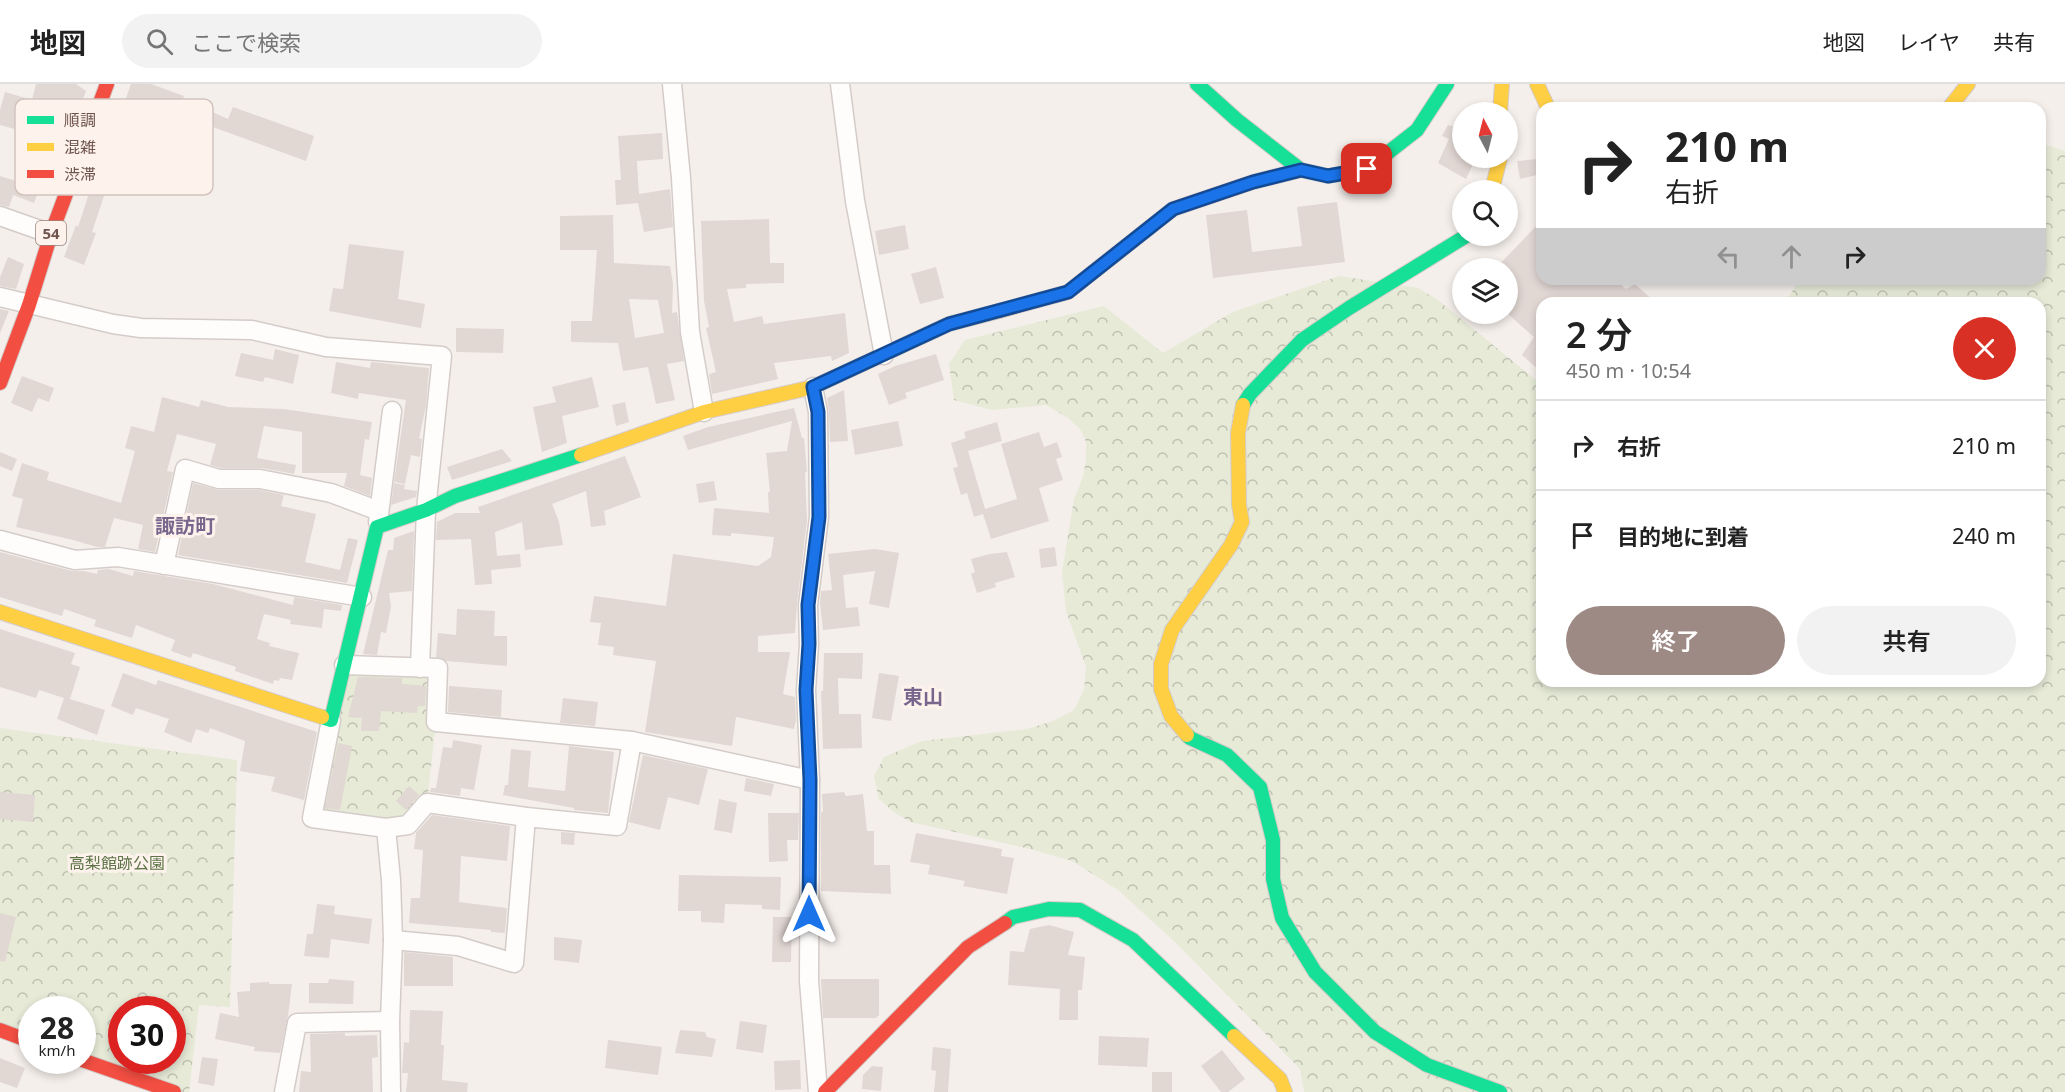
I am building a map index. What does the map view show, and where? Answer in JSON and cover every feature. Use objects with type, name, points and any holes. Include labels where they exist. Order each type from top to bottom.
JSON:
[{"type":"street","name":"54","points":[[101,99],[107,84]]},
{"type":"street","points":[[672,84],[681,177],[690,332],[704,412]]},
{"type":"street","points":[[840,84],[855,201],[884,355]]},
{"type":"street","points":[[1197,84],[1237,120],[1301,170],[1328,176],[1367,169],[1417,130],[1447,84]]},
{"type":"street","points":[[1501,102],[1502,84]]},
{"type":"street","points":[[1537,84],[1545,102]]},
{"type":"street","points":[[1954,102],[1968,84]]},
{"type":"street","points":[[165,565],[186,469],[219,479],[260,479],[331,493],[378,519],[426,510],[455,496],[556,464],[704,412],[813,387],[949,324],[1068,292],[1173,209],[1253,182],[1301,170]]},
{"type":"street","name":"54","points":[[0,383],[66,195]]},
{"type":"street","points":[[0,216],[51,234]]},
{"type":"street","points":[[1452,246],[1349,308],[1302,340],[1250,394],[1241,408],[1238,433],[1239,504],[1242,522],[1231,545],[1172,630],[1161,664],[1161,689],[1171,716],[1190,738],[1227,754],[1260,787],[1273,840],[1273,879],[1282,918],[1316,972],[1375,1032],[1426,1065],[1500,1092]]},
{"type":"street","points":[[0,297],[112,324],[141,328],[252,330],[326,347],[442,356],[426,510],[420,668]]},
{"type":"street","points":[[813,387],[818,412],[819,517],[808,605],[809,644],[806,690],[810,780],[809,981],[818,1092]]},
{"type":"street","points":[[392,411],[378,519],[362,597],[331,720],[312,818],[386,828],[408,825],[428,803],[617,826],[632,741]]},
{"type":"street","points":[[0,540],[75,560],[118,557],[362,597]]},
{"type":"street","points":[[0,612],[331,720]]},
{"type":"street","points":[[345,665],[438,668],[436,722],[632,741],[746,764],[782,775],[810,780]]},
{"type":"street","points":[[393,940],[458,946],[514,963],[526,816]]},
{"type":"street","points":[[386,828],[393,940],[390,1021],[391,1092]]},
{"type":"street","points":[[825,1092],[968,948],[1014,917],[1048,909],[1080,910],[1133,940],[1280,1079],[1285,1092]]},
{"type":"street","points":[[284,1092],[297,1023],[390,1021]]},
{"type":"street","points":[[0,1030],[18,1037]]},
{"type":"street","points":[[96,1065],[174,1092]]},
{"type":"green space","points":[[2046,145],[2065,151],[2065,1092],[1304,1092],[1300,1069],[1176,943],[1118,890],[1072,861],[911,822],[895,813],[879,799],[874,776],[884,757],[922,741],[1027,729],[1053,721],[1074,710],[1084,690],[1086,667],[1066,611],[1062,572],[1074,499],[1083,477],[1086,442],[1081,430],[1067,417],[1046,405],[992,410],[954,400],[949,364],[965,340],[1104,306],[1163,353],[1233,312],[1339,276],[1418,288],[1452,311],[1452,324],[1467,324],[1536,380],[1536,687],[2046,687],[2046,297],[1789,297],[1796,285],[2046,285]]},
{"type":"green space","points":[[344,665],[438,668],[436,722],[427,803],[407,825],[312,818]]},
{"type":"green space","name":"高梨館跡公園","points":[[0,728],[237,760],[230,1007],[199,1005],[189,1092],[174,1092],[123,1074],[186,1074],[186,996],[108,996],[108,1069],[96,1065],[96,996],[18,996],[18,1037],[0,1030]]},
{"type":"building","points":[[36,84],[76,84],[86,91],[83,99],[32,99]]},
{"type":"building","points":[[131,84],[151,84],[184,96],[183,99],[126,99]]},
{"type":"building","points":[[5,92],[29,99],[15,99],[15,129],[0,125],[0,110]]},
{"type":"building","points":[[233,107],[314,136],[306,161],[213,127],[213,112],[228,119]]},
{"type":"building","points":[[1448,125],[1452,126],[1452,168],[1471,168],[1466,179],[1438,163],[1449,139],[1442,136]]},
{"type":"building","points":[[662,133],[663,159],[637,161],[639,194],[670,189],[673,227],[644,232],[638,203],[616,205],[615,180],[621,180],[618,136]]},
{"type":"building","points":[[1536,159],[1536,175],[1520,179],[1518,161]]},
{"type":"building","points":[[0,176],[15,181],[15,195],[37,195],[34,203],[13,195],[9,207],[0,205]]},
{"type":"building","points":[[88,195],[104,195],[92,232],[96,233],[84,265],[64,257],[76,225],[78,227]]},
{"type":"building","points":[[1337,202],[1345,262],[1213,278],[1206,215],[1247,210],[1252,252],[1302,246],[1297,207]]},
{"type":"building","points":[[613,215],[614,263],[670,266],[673,284],[672,313],[677,312],[684,361],[667,364],[675,400],[656,404],[648,367],[623,371],[618,343],[571,342],[571,321],[592,321],[597,250],[560,250],[560,216]],"holes":[[[629,299],[658,300],[664,333],[635,338]]]},
{"type":"building","points":[[769,219],[770,263],[784,263],[784,283],[746,284],[746,288],[727,289],[734,322],[762,316],[764,324],[845,313],[849,353],[832,361],[831,356],[774,363],[778,379],[712,394],[709,374],[716,372],[706,328],[709,327],[704,301],[701,221]]},
{"type":"building","points":[[905,225],[909,249],[879,255],[875,231]]},
{"type":"building","points":[[1536,226],[1536,285],[1621,285],[1626,289],[1636,285],[1649,297],[1536,297],[1536,368],[1522,355],[1534,337],[1518,323],[1518,258],[1506,258]]},
{"type":"building","points":[[349,244],[404,251],[398,299],[425,304],[421,328],[329,311],[333,288],[343,289]]},
{"type":"building","points":[[8,257],[24,264],[16,289],[0,286],[0,277]]},
{"type":"building","points":[[936,267],[944,298],[920,304],[911,274]]},
{"type":"building","points":[[0,309],[9,311],[0,333]]},
{"type":"building","points":[[456,328],[504,329],[503,353],[456,352]]},
{"type":"building","points":[[275,349],[299,355],[293,384],[265,377],[263,382],[235,376],[241,353],[273,360]]},
{"type":"building","points":[[936,354],[944,380],[905,393],[907,398],[889,405],[878,374],[895,366]]},
{"type":"building","points":[[336,362],[370,368],[371,362],[429,368],[426,406],[419,438],[422,439],[420,457],[411,455],[405,484],[394,482],[406,400],[359,393],[358,399],[331,393]]},
{"type":"building","points":[[22,376],[54,388],[49,402],[38,398],[32,412],[11,403]]},
{"type":"building","points":[[592,377],[599,407],[562,416],[567,443],[542,452],[533,407],[556,402],[552,387]]},
{"type":"building","points":[[844,390],[848,441],[830,442],[827,398]]},
{"type":"building","points":[[162,397],[199,407],[201,400],[228,407],[284,409],[372,422],[369,440],[365,439],[360,475],[372,478],[370,496],[344,486],[347,473],[302,473],[302,432],[264,426],[257,458],[296,465],[294,474],[262,468],[221,468],[210,465],[216,444],[177,434],[167,471],[173,472],[155,552],[138,549],[143,525],[114,518],[105,547],[16,527],[23,499],[12,496],[22,463],[49,472],[47,480],[121,503],[135,451],[125,448],[131,426],[154,432]]},
{"type":"building","points":[[625,402],[629,422],[616,426],[612,405]]},
{"type":"building","points":[[794,408],[802,438],[804,438],[807,472],[805,472],[807,520],[795,633],[758,636],[758,652],[790,652],[783,694],[795,697],[794,729],[736,717],[732,746],[645,732],[656,661],[613,655],[614,647],[598,645],[601,623],[590,622],[594,596],[666,606],[673,554],[758,566],[771,557],[774,537],[731,533],[731,536],[712,535],[714,508],[769,513],[768,492],[770,492],[766,453],[787,451],[792,421],[688,450],[683,436],[708,427]]},
{"type":"building","points":[[898,421],[903,446],[855,455],[851,430]]},
{"type":"building","points":[[997,422],[1002,441],[968,451],[985,509],[1017,499],[1001,444],[1039,432],[1044,447],[1057,442],[1062,457],[1056,459],[1063,480],[1039,488],[1049,521],[991,539],[983,514],[974,517],[967,493],[961,495],[953,468],[958,467],[951,443],[966,438],[964,432]]},
{"type":"building","points":[[502,449],[512,461],[452,480],[447,467]]},
{"type":"building","points":[[0,452],[17,459],[12,471],[0,466]]},
{"type":"building","points":[[625,456],[641,497],[604,511],[606,525],[591,527],[586,491],[552,504],[559,522],[563,545],[525,550],[522,522],[495,532],[497,556],[520,554],[521,567],[491,570],[492,584],[475,585],[471,539],[436,540],[437,522],[455,513],[480,513],[478,507]]},
{"type":"building","points":[[714,481],[717,500],[699,503],[696,484]]},
{"type":"building","points":[[193,483],[219,490],[259,490],[284,495],[281,506],[316,514],[305,562],[340,570],[348,538],[358,540],[347,583],[178,555]]},
{"type":"building","points":[[394,483],[405,485],[404,489],[417,491],[416,497],[391,505]]},
{"type":"building","points":[[414,531],[412,591],[389,593],[391,606],[386,633],[381,632],[377,655],[363,654],[388,550],[393,550],[394,538]]},
{"type":"building","points":[[1055,547],[1057,566],[1041,568],[1039,549]]},
{"type":"building","points":[[875,549],[899,553],[889,608],[869,604],[875,571],[843,575],[846,608],[858,607],[860,626],[823,630],[821,591],[832,590],[828,554]]},
{"type":"building","points":[[0,552],[72,571],[97,574],[98,570],[109,569],[133,576],[134,571],[213,584],[293,605],[294,597],[342,605],[341,611],[324,609],[322,628],[290,624],[291,620],[264,614],[257,639],[270,643],[269,646],[299,653],[292,680],[280,678],[279,681],[274,680],[273,684],[235,671],[236,667],[193,653],[191,658],[171,651],[175,640],[136,625],[132,638],[94,626],[96,620],[64,609],[62,616],[0,597]]},
{"type":"building","points":[[1007,552],[1015,577],[995,583],[996,587],[977,593],[971,574],[975,572],[971,559]]},
{"type":"building","points":[[457,609],[495,611],[494,636],[507,636],[507,666],[446,661],[436,657],[438,633],[456,635]]},
{"type":"building","points":[[0,629],[75,653],[71,664],[80,667],[70,699],[105,710],[97,735],[57,719],[64,698],[39,690],[36,698],[0,687]]},
{"type":"building","points":[[824,653],[863,653],[862,679],[838,678],[839,714],[861,714],[862,748],[823,749],[821,691],[823,691]]},
{"type":"building","points":[[123,673],[156,685],[158,680],[317,732],[304,800],[271,791],[275,777],[240,771],[245,741],[210,728],[208,733],[196,729],[191,743],[164,732],[169,719],[136,708],[133,715],[111,706]]},
{"type":"building","points":[[879,673],[899,676],[891,721],[872,718]]},
{"type":"building","points":[[358,677],[402,678],[402,684],[426,686],[425,706],[418,706],[417,713],[381,711],[379,731],[361,731],[362,718],[348,717]]},
{"type":"building","points":[[449,686],[502,690],[501,717],[448,712]]},
{"type":"building","points":[[563,698],[598,702],[595,726],[560,723]]},
{"type":"building","points":[[453,740],[482,745],[474,790],[461,788],[460,796],[430,792],[431,788],[436,788],[443,747],[452,748]]},
{"type":"building","points":[[338,743],[352,746],[340,810],[325,808]]},
{"type":"building","points":[[569,746],[614,752],[608,813],[574,810],[574,808],[503,795],[505,785],[508,785],[511,749],[531,751],[528,787],[565,791]]},
{"type":"building","points":[[643,755],[708,769],[699,805],[668,797],[660,830],[629,822]]},
{"type":"building","points":[[746,778],[774,784],[771,796],[744,791]]},
{"type":"building","points":[[409,786],[419,795],[406,810],[396,801]]},
{"type":"building","points":[[0,792],[35,795],[33,822],[0,819]]},
{"type":"building","points":[[844,792],[846,796],[863,794],[867,831],[874,831],[874,865],[890,865],[891,894],[821,891],[822,794]]},
{"type":"building","points":[[719,799],[737,803],[732,833],[714,830]]},
{"type":"building","points":[[768,813],[799,813],[798,840],[787,840],[788,861],[769,862]]},
{"type":"building","points":[[432,815],[510,826],[507,861],[461,856],[459,902],[507,908],[505,933],[409,923],[411,898],[420,898],[423,850],[414,849],[416,833]]},
{"type":"building","points":[[561,832],[575,833],[574,845],[561,844]]},
{"type":"building","points":[[916,833],[1002,849],[1001,856],[1014,858],[1007,894],[963,886],[965,881],[928,874],[930,865],[910,862]]},
{"type":"building","points":[[679,875],[781,877],[780,910],[762,909],[762,905],[725,904],[724,923],[701,922],[701,911],[678,911]]},
{"type":"building","points":[[317,904],[335,906],[334,914],[372,919],[369,944],[331,939],[329,958],[304,956],[307,934],[313,934]]},
{"type":"building","points":[[0,913],[16,917],[5,962],[0,961]]},
{"type":"building","points":[[773,917],[792,917],[791,962],[772,962]]},
{"type":"building","points":[[1049,925],[1074,932],[1068,955],[1085,957],[1082,990],[1078,990],[1078,1020],[1059,1020],[1060,989],[1008,985],[1010,951],[1024,952],[1030,929]]},
{"type":"building","points":[[554,937],[582,940],[579,963],[554,960]]},
{"type":"building","points":[[404,952],[453,957],[453,986],[404,986]]},
{"type":"building","points":[[329,979],[354,981],[353,1004],[309,1003],[309,983],[328,983]]},
{"type":"building","points":[[821,979],[879,979],[879,1015],[876,1018],[823,1018]]},
{"type":"building","points":[[269,982],[269,984],[292,984],[280,1053],[254,1051],[255,1047],[215,1039],[220,1013],[239,1017],[237,992],[250,991],[250,983]]},
{"type":"building","points":[[410,1010],[443,1011],[442,1080],[468,1083],[467,1092],[406,1092],[408,1073],[402,1073],[404,1042],[409,1043]]},
{"type":"building","points":[[740,1021],[767,1025],[763,1053],[736,1049]]},
{"type":"building","points":[[680,1030],[705,1032],[707,1037],[716,1039],[712,1057],[675,1053]]},
{"type":"building","points":[[345,1033],[345,1036],[377,1035],[378,1057],[372,1058],[373,1092],[299,1092],[301,1071],[311,1072],[310,1034]]},
{"type":"building","points":[[1099,1036],[1149,1038],[1147,1067],[1098,1065]]},
{"type":"building","points":[[608,1040],[662,1047],[658,1075],[605,1068]]},
{"type":"building","points":[[933,1047],[951,1049],[948,1092],[934,1092],[936,1071],[931,1070]]},
{"type":"building","points":[[1222,1050],[1245,1079],[1228,1092],[1221,1092],[1201,1066]]},
{"type":"building","points":[[202,1057],[218,1059],[214,1086],[198,1083]]},
{"type":"building","points":[[0,1058],[18,1065],[18,1074],[23,1074],[17,1088],[0,1082]]},
{"type":"building","points":[[800,1060],[801,1089],[775,1090],[774,1061]]},
{"type":"building","points":[[872,1066],[883,1067],[881,1091],[862,1089],[863,1075]]},
{"type":"building","points":[[1152,1072],[1172,1072],[1172,1092],[1152,1092]]},
{"type":"traffic: fast","points":[[1197,84],[1237,120],[1301,170],[1328,176],[1367,169],[1417,130],[1447,84]]},
{"type":"traffic: fast","points":[[1243,405],[1250,394],[1302,340],[1452,245]]},
{"type":"traffic: fast","points":[[322,717],[331,720],[377,527],[426,510],[455,496],[581,455]]},
{"type":"traffic: fast","points":[[1187,735],[1227,755],[1260,787],[1273,840],[1273,879],[1282,918],[1315,972],[1375,1032],[1427,1065],[1500,1092]]},
{"type":"traffic: fast","points":[[1005,923],[1013,917],[1049,909],[1080,910],[1133,940],[1234,1036]]},
{"type":"traffic: slow","points":[[1501,102],[1502,84]]},
{"type":"traffic: slow","points":[[1537,84],[1545,102]]},
{"type":"traffic: slow","points":[[1954,102],[1968,84]]},
{"type":"traffic: slow","points":[[1494,180],[1498,168]]},
{"type":"traffic: slow","points":[[581,455],[704,412],[813,387],[949,324],[999,311]]},
{"type":"traffic: slow","points":[[1187,735],[1171,716],[1161,689],[1161,664],[1172,630],[1231,545],[1242,522],[1239,505],[1238,433],[1243,405]]},
{"type":"traffic: slow","points":[[0,612],[322,717]]},
{"type":"traffic: slow","points":[[1234,1036],[1280,1079],[1285,1092]]},
{"type":"traffic: jam","points":[[101,99],[107,84]]},
{"type":"traffic: jam","points":[[999,311],[1068,292],[1173,209],[1253,182],[1301,170]]},
{"type":"traffic: jam","points":[[0,383],[66,195]]},
{"type":"traffic: jam","points":[[825,1092],[968,947],[1005,923]]},
{"type":"traffic: jam","points":[[0,1030],[18,1037]]},
{"type":"traffic: jam","points":[[96,1065],[174,1092]]},
{"type":"district","name":"諏訪町","points":[[185,525]]},
{"type":"district","name":"東山","points":[[923,696]]},
{"type":"route","points":[[809,914],[810,780],[806,690],[809,644],[808,605],[819,517],[818,412],[813,387],[949,324],[1068,292],[1173,209],[1253,182],[1301,170],[1328,176],[1367,169]]}]
